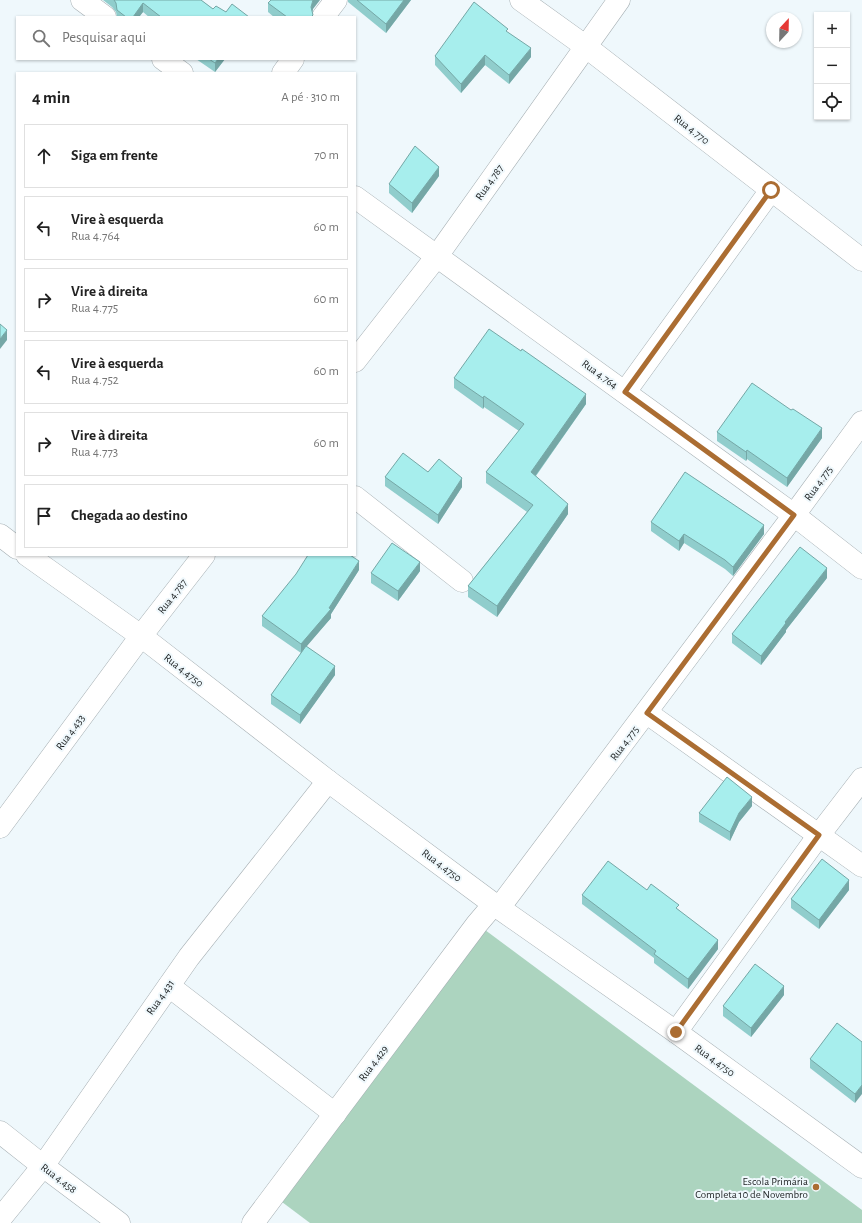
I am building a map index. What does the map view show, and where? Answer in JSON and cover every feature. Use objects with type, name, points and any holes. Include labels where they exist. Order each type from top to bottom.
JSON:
[{"type":"street","points":[[82,0],[104,16]]},
{"type":"street","points":[[324,16],[336,0]]},
{"type":"street","name":"Rua 4.770","points":[[521,0],[585,46],[862,260]]},
{"type":"street","name":"Rua 4.787","points":[[356,360],[437,256],[619,0]]},
{"type":"street","points":[[164,60],[181,72]]},
{"type":"street","points":[[284,72],[292,60]]},
{"type":"street","points":[[625,392],[771,190]]},
{"type":"street","name":"Rua 4.764","points":[[356,198],[794,515],[862,568]]},
{"type":"street","name":"Rua 4.775","points":[[496,906],[647,713],[862,422]]},
{"type":"street","points":[[356,498],[462,581]]},
{"type":"street","points":[[0,535],[16,547]]},
{"type":"street","name":"Rua 4.4750","points":[[28,556],[140,636],[328,781],[496,906],[676,1032],[862,1167]]},
{"type":"street","name":"Rua 4.787","points":[[140,636],[203,556]]},
{"type":"street","name":"Rua 4.433","points":[[0,827],[140,636]]},
{"type":"street","points":[[647,713],[862,866]]},
{"type":"street","points":[[676,1032],[819,835],[862,779]]},
{"type":"street","name":"Rua 4.431","points":[[0,1219],[43,1166],[189,957],[328,781]]},
{"type":"street","name":"Rua 4.429","points":[[253,1223],[477,924],[496,906]]},
{"type":"street","points":[[169,986],[335,1114]]},
{"type":"street","name":"Rua 4.458","points":[[0,1132],[119,1223]]},
{"type":"green space","points":[[477,924],[862,1210],[862,1223],[310,1223],[274,1196]]},
{"type":"building","points":[[114,0],[201,0],[213,9],[216,6],[226,12],[232,4],[248,16],[160,16],[143,3],[134,16],[125,16],[117,10]]},
{"type":"building","points":[[271,0],[313,0],[311,7],[313,15],[286,16],[268,3]]},
{"type":"building","points":[[357,0],[404,0],[386,24]]},
{"type":"building","points":[[474,2],[508,29],[506,31],[531,48],[509,75],[485,55],[461,84],[435,56]]},
{"type":"building","points":[[210,60],[217,60],[215,63]]},
{"type":"building","points":[[415,146],[439,167],[412,203],[389,184]]},
{"type":"building","points":[[0,324],[7,330],[0,339]]},
{"type":"building","points":[[489,329],[521,351],[522,349],[586,394],[531,472],[568,504],[497,606],[468,586],[533,505],[486,472],[524,424],[484,396],[483,398],[454,378]]},
{"type":"building","points":[[752,383],[791,410],[793,409],[822,428],[787,478],[747,450],[746,452],[717,432]]},
{"type":"building","points":[[403,453],[428,472],[439,459],[462,478],[438,515],[385,477]]},
{"type":"building","points":[[685,472],[764,525],[733,567],[725,560],[684,534],[679,541],[651,522]]},
{"type":"building","points":[[392,543],[420,562],[398,591],[371,573]]},
{"type":"building","points":[[800,547],[827,568],[785,622],[786,623],[761,656],[732,634]]},
{"type":"building","points":[[307,556],[352,556],[359,561],[329,608],[331,609],[301,644],[262,616],[296,574]]},
{"type":"building","points":[[306,646],[335,666],[300,715],[271,695]]},
{"type":"building","points":[[727,777],[752,797],[739,813],[730,832],[699,813]]},
{"type":"building","points":[[822,859],[849,880],[819,920],[791,899]]},
{"type":"building","points":[[608,861],[647,890],[651,884],[679,905],[676,908],[718,940],[688,979],[654,954],[656,951],[582,895]]},
{"type":"building","points":[[755,964],[784,986],[751,1028],[723,1006]]},
{"type":"building","points":[[837,1023],[862,1042],[862,1085],[855,1094],[810,1059]]},
{"type":"place","name":"Escola Primária Completa 10 de Novembro","points":[[816,1187]]},
{"type":"route","points":[[676,1032],[819,835],[647,713],[794,515],[625,392],[771,190]]}]
